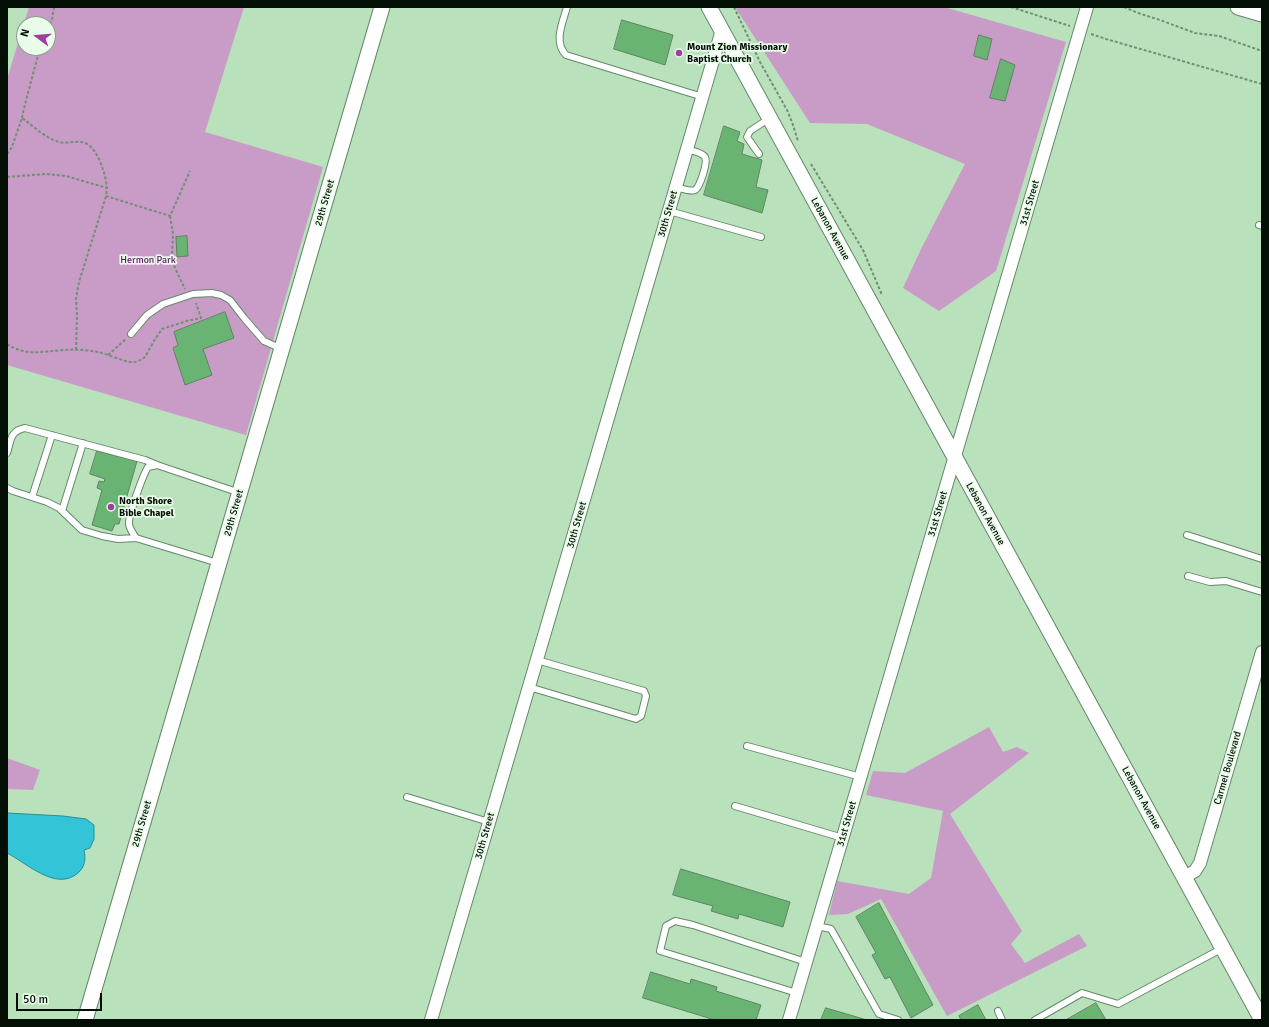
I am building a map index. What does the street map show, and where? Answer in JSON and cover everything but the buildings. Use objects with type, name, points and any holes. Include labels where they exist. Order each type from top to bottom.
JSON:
[{"type":"street","name":"29th Street","points":[[85,1020],[382,7]]},
{"type":"street","name":"Lebanon Avenue","points":[[709,7],[1262,1020]]},
{"type":"street","name":"31st Street","points":[[789,1020],[1087,7]]},
{"type":"street","points":[[1238,7],[1262,14]]},
{"type":"street","name":"30th Street","points":[[431,1020],[722,30]]},
{"type":"street","name":"Carmel Boulevard","points":[[1184,878],[1195,871],[1200,863],[1262,652]]},
{"type":"lane","points":[[567,7],[560,36],[560,43],[564,54],[703,97]]},
{"type":"lane","points":[[759,154],[747,137],[750,131],[770,118]]},
{"type":"lane","points":[[676,186],[696,190],[700,185],[707,162],[705,157],[701,154],[687,149]]},
{"type":"lane","points":[[669,211],[761,237]]},
{"type":"lane","points":[[131,334],[147,315],[163,304],[190,295],[212,292],[230,300],[264,341],[282,349]]},
{"type":"lane","points":[[7,453],[12,434],[17,429],[25,428],[145,460],[240,492]]},
{"type":"lane","points":[[32,497],[52,435]]},
{"type":"lane","points":[[62,511],[83,443]]},
{"type":"lane","points":[[136,538],[131,531],[129,522],[143,476],[148,468],[157,465]]},
{"type":"lane","points":[[7,488],[47,502],[59,508],[82,530],[118,539],[136,538],[219,563]]},
{"type":"lane","points":[[1187,535],[1262,559]]},
{"type":"lane","points":[[1188,576],[1210,582],[1226,581],[1262,592]]},
{"type":"lane","points":[[529,687],[636,719],[641,716],[646,696],[644,691],[537,660]]},
{"type":"lane","points":[[747,746],[861,777]]},
{"type":"lane","points":[[407,797],[489,822]]},
{"type":"lane","points":[[735,806],[843,838]]},
{"type":"lane","points":[[797,993],[660,952],[666,926],[675,921],[692,925],[806,962]]},
{"type":"lane","points":[[817,926],[831,929],[879,1014],[898,1020]]},
{"type":"lane","points":[[1036,1020],[1082,993],[1118,1004],[1223,948]]},
{"type":"lane","points":[[998,1011],[1002,1020]]},
{"type":"path","points":[[734,7],[760,62],[792,122],[798,141]]},
{"type":"path","points":[[1012,7],[1072,27]]},
{"type":"path","points":[[1124,7],[1195,33],[1219,36],[1262,51]]},
{"type":"path","points":[[1088,33],[1262,84]]},
{"type":"path","points":[[7,154],[12,147],[22,118],[28,89],[38,56]]},
{"type":"path","points":[[22,118],[59,142],[81,142],[92,147],[105,174],[107,188],[106,196],[79,282],[76,298],[76,350]]},
{"type":"path","points":[[808,160],[863,250],[882,295]]},
{"type":"path","points":[[7,344],[11,347],[36,353],[55,350],[76,350],[108,354],[113,357],[134,362],[146,357],[162,329],[201,318],[175,268],[172,257],[170,216],[190,171]]},
{"type":"path","points":[[7,177],[46,174],[66,176],[107,188]]},
{"type":"path","points":[[106,196],[170,216]]},
{"type":"path","points":[[108,354],[131,334]]},
{"type":"green space","name":"Hermon Park","points":[[29,7],[244,7],[205,132],[323,167],[246,435],[7,365],[7,79],[16,50],[16,56],[56,56],[56,16],[26,16]]},
{"type":"green space","points":[[735,7],[944,7],[1066,42],[996,271],[939,311],[903,288],[921,249],[965,164],[867,124],[810,123]]},
{"type":"green space","points":[[989,727],[1003,752],[1017,747],[1029,753],[950,814],[1022,931],[1011,944],[1025,963],[1079,934],[1087,946],[947,1016],[881,899],[848,914],[829,915],[837,881],[909,894],[931,878],[943,811],[866,795],[873,771],[905,773]]},
{"type":"green space","points":[[7,758],[40,770],[33,790],[7,789]]},
{"type":"water","points":[[7,813],[63,816],[86,819],[94,825],[94,839],[90,848],[84,850],[84,863],[80,871],[69,878],[51,878],[32,869],[7,853]]},
{"type":"place","name":"Mount Zion Missionary Baptist Church","points":[[679,53]]},
{"type":"place","name":"North Shore Bible Chapel","points":[[111,507]]}]
